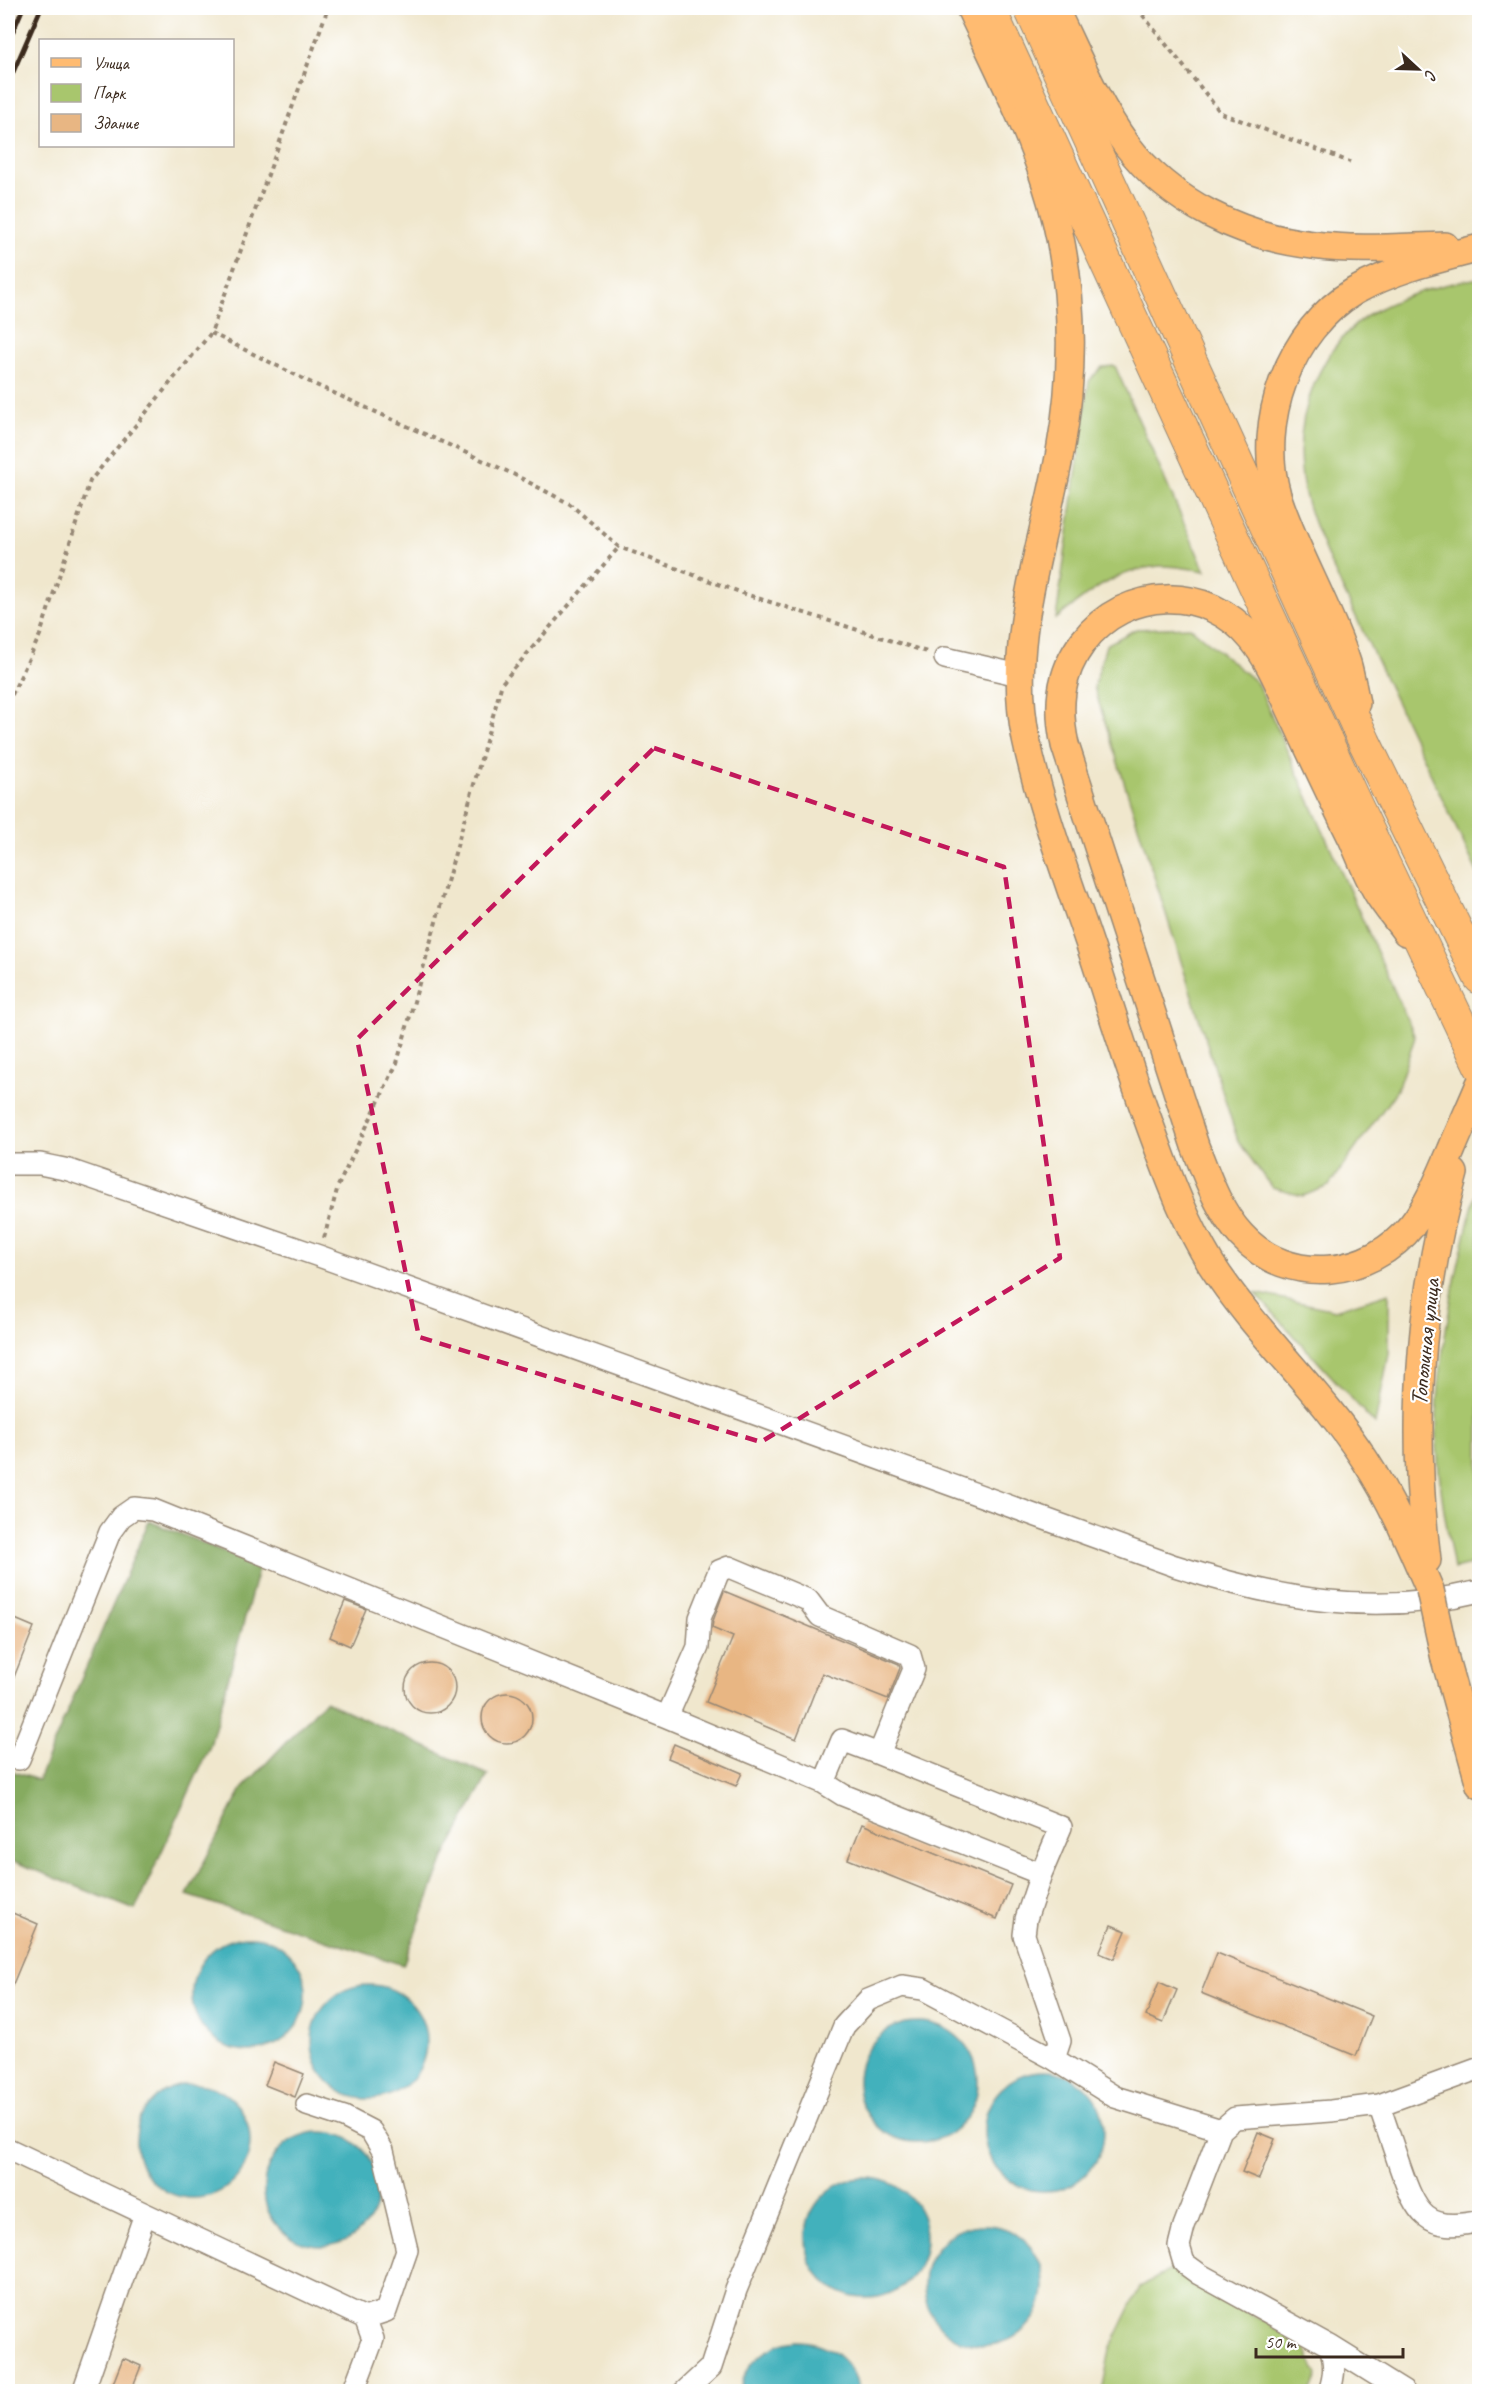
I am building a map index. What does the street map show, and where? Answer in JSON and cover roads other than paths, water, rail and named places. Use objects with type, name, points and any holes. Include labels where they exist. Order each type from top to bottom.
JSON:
[{"type":"highway","points":[[989,8],[1433,969],[1479,1079]]},
{"type":"highway","points":[[1030,8],[1365,743],[1479,978]]},
{"type":"main road","points":[[970,8],[1025,128],[1044,176],[1066,261],[1069,294],[1071,353],[1066,412],[1060,454],[1029,601],[1018,675],[1020,705],[1033,768],[1137,1091],[1192,1232],[1235,1298],[1336,1420],[1410,1515]]},
{"type":"main road","points":[[1054,8],[1104,107],[1126,143],[1150,171],[1199,207],[1268,237],[1313,245],[1372,248],[1479,246]]},
{"type":"main road","points":[[1365,743],[1347,663],[1277,492],[1272,453],[1276,404],[1282,384],[1299,347],[1312,329],[1340,301],[1392,273],[1479,246]]},
{"type":"main road","points":[[1433,969],[1378,893],[1273,674],[1252,638],[1226,617],[1194,602],[1176,598],[1146,600],[1116,612],[1102,621],[1076,652],[1064,677],[1060,705],[1065,745],[1172,1081],[1210,1183],[1231,1222],[1249,1243],[1264,1254],[1294,1267],[1323,1270],[1353,1266],[1383,1251],[1413,1224],[1450,1167],[1479,1079]]},
{"type":"main road","name":"Тополиная улица","points":[[1450,1167],[1424,1332],[1410,1515],[1479,1785]]},
{"type":"street","points":[[945,658],[1018,675]]},
{"type":"street","points":[[8,1164],[39,1164],[69,1170],[319,1256],[1175,1566],[1232,1584],[1314,1600],[1375,1605],[1435,1599],[1479,1591]]},
{"type":"street","points":[[8,1758],[19,1759],[110,1532],[121,1517],[134,1508],[153,1510],[667,1717],[824,1784],[843,1795],[1041,1874]]},
{"type":"street","points":[[667,1717],[698,1647],[700,1618],[718,1571],[729,1567],[808,1600],[819,1616],[910,1655],[914,1669],[879,1754]]},
{"type":"street","points":[[824,1784],[842,1740],[1061,1827],[1041,1874],[1026,1919],[1024,1935],[1060,2041],[1054,2059]]},
{"type":"street","points":[[684,2391],[711,2367],[736,2290],[844,2026],[868,2000],[902,1986],[923,1989],[1054,2059],[1115,2097],[1221,2130]]},
{"type":"street","points":[[1404,2391],[1330,2346],[1198,2274],[1184,2263],[1179,2246],[1184,2226],[1221,2130],[1236,2118],[1379,2105],[1479,2068]]},
{"type":"street","points":[[8,2149],[365,2318],[386,2311],[407,2250],[383,2151],[371,2131],[344,2117],[307,2105]]},
{"type":"street","points":[[1379,2105],[1416,2207],[1429,2218],[1446,2225],[1455,2226],[1479,2221]]},
{"type":"street","points":[[82,2391],[145,2214]]},
{"type":"street","points":[[353,2391],[373,2339],[365,2318]]},
{"type":"street","points":[[1329,2391],[1334,2376],[1334,2360],[1330,2346]]},
{"type":"water","points":[[249,1937],[271,1941],[281,1946],[297,1962],[302,1972],[306,1994],[302,2016],[297,2026],[281,2042],[271,2047],[249,2051],[227,2047],[217,2042],[201,2026],[196,2016],[192,1994],[196,1972],[201,1962],[217,1946],[227,1941]]},
{"type":"water","points":[[369,1985],[391,1989],[401,1994],[417,2010],[422,2020],[426,2042],[422,2064],[417,2074],[401,2090],[391,2095],[369,2099],[347,2095],[337,2090],[321,2074],[316,2064],[312,2042],[316,2020],[321,2010],[337,1994],[347,1989]]},
{"type":"water","points":[[918,2022],[941,2026],[960,2040],[974,2059],[978,2082],[974,2105],[960,2124],[941,2138],[918,2142],[895,2138],[876,2124],[862,2105],[858,2082],[862,2059],[876,2040],[895,2026]]},
{"type":"water","points":[[1044,2071],[1067,2076],[1086,2089],[1099,2108],[1104,2131],[1099,2154],[1086,2173],[1067,2186],[1044,2191],[1021,2186],[1002,2173],[989,2154],[984,2131],[989,2108],[1002,2089],[1021,2076]]},
{"type":"water","points":[[193,2084],[215,2088],[225,2093],[241,2109],[246,2119],[250,2141],[246,2163],[241,2173],[225,2189],[215,2194],[193,2198],[171,2194],[161,2189],[145,2173],[140,2163],[136,2141],[140,2119],[145,2109],[161,2093],[171,2088]]},
{"type":"water","points":[[321,2132],[343,2136],[353,2141],[369,2157],[374,2167],[378,2189],[374,2211],[369,2221],[353,2237],[343,2242],[321,2246],[299,2242],[289,2237],[273,2221],[268,2211],[264,2189],[268,2167],[273,2157],[289,2141],[299,2136]]},
{"type":"water","points":[[866,2178],[889,2183],[908,2196],[921,2215],[926,2238],[921,2261],[908,2280],[889,2293],[866,2298],[843,2293],[824,2280],[811,2261],[806,2238],[811,2215],[824,2196],[843,2183]]},
{"type":"water","points":[[984,2225],[1007,2229],[1026,2243],[1040,2262],[1044,2285],[1040,2308],[1026,2327],[1007,2341],[984,2345],[961,2341],[942,2327],[928,2308],[924,2285],[928,2262],[942,2243],[961,2229]]},
{"type":"water","points":[[797,2341],[819,2345],[837,2355],[851,2371],[859,2391],[740,2391],[747,2371],[760,2356],[777,2346]]},
{"type":"railway","points":[[8,43],[23,8]]},
{"type":"railway","points":[[8,84],[41,8]]}]
